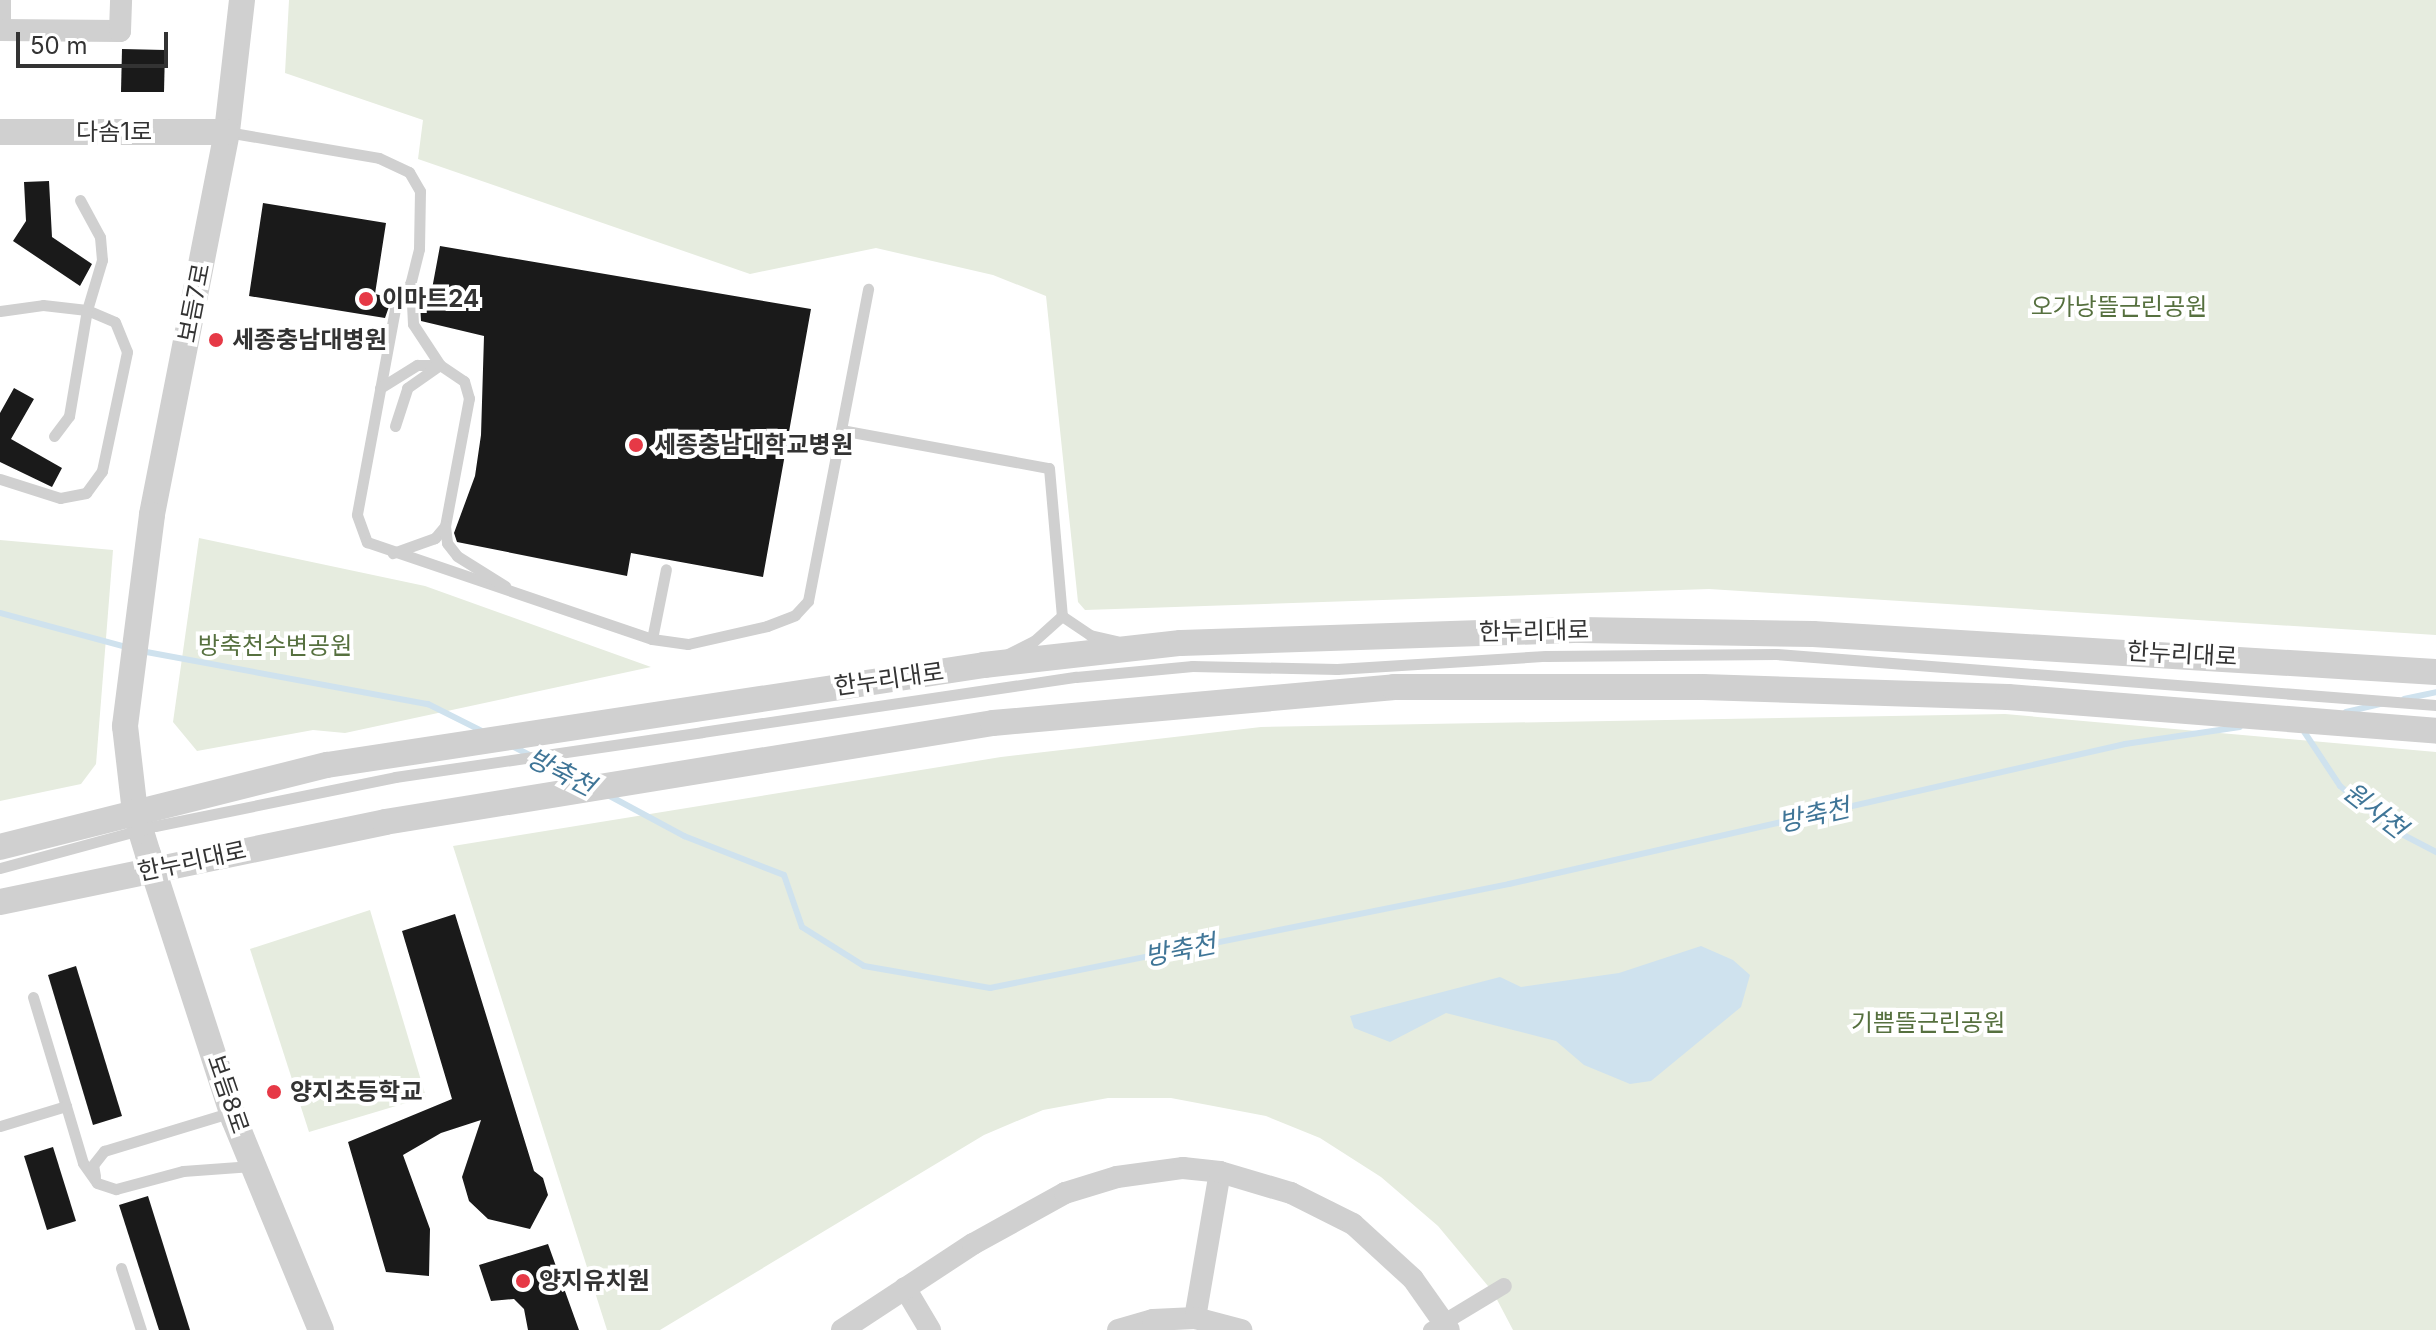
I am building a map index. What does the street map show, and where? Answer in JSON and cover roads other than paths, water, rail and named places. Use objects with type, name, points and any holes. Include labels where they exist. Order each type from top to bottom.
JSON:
[{"type":"street","points":[[0,0],[0,30],[120,31],[121,0]]},
{"type":"street","name":"보듬7로","points":[[135,812],[125,726],[138,605],[227,132],[242,0]]},
{"type":"street","name":"다솜1로","points":[[0,132],[227,132]]},
{"type":"street","name":"한누리대로","points":[[135,812],[327,765],[984,665],[1140,647],[1379,634],[1709,632],[2041,646],[2436,672]]},
{"type":"street","name":"한누리대로","points":[[0,902],[150,861],[993,723],[1394,687],[1703,687],[2008,697],[2436,731]]},
{"type":"street","points":[[0,847],[135,812],[150,861]]},
{"type":"street","name":"보듬8로","points":[[150,861],[232,1112],[321,1330]]},
{"type":"street","points":[[842,1330],[905,1288],[1065,1193],[1130,1175],[1183,1168],[1220,1172],[1291,1193],[1353,1224],[1413,1279],[1441,1327],[1504,1286]]},
{"type":"street","points":[[1195,1318],[1220,1172]]},
{"type":"street","points":[[905,1288],[930,1330]]},
{"type":"street","points":[[1118,1330],[1153,1320],[1195,1318],[1241,1330]]},
{"type":"lane","points":[[227,132],[379,158],[409,172],[420,191],[423,220],[411,282],[413,324],[440,365],[464,381],[469,398],[445,526],[447,543],[457,556],[523,596]]},
{"type":"lane","points":[[54,436],[69,416],[87,310],[102,260],[100,237],[80,200]]},
{"type":"lane","points":[[411,282],[395,309],[380,388],[358,525],[367,542],[652,639],[688,644],[754,629],[795,615],[808,601],[868,289]]},
{"type":"lane","points":[[0,311],[43,305],[87,310],[115,322],[127,352],[102,471],[86,493],[60,498],[0,479]]},
{"type":"lane","points":[[380,388],[417,365],[440,365]]},
{"type":"lane","points":[[395,426],[407,388],[440,365]]},
{"type":"lane","points":[[841,430],[1049,468],[1062,616]]},
{"type":"lane","points":[[392,553],[435,538],[445,526]]},
{"type":"lane","points":[[652,639],[666,569]]},
{"type":"lane","points":[[1062,616],[1090,635],[1140,647]]},
{"type":"lane","points":[[984,665],[1034,641],[1062,616]]},
{"type":"lane","points":[[0,868],[155,826],[395,777],[1076,677],[1192,666],[1337,669],[1546,656],[1776,654],[1998,668],[2436,705]]},
{"type":"lane","points":[[33,997],[83,1163],[97,1183],[116,1189],[183,1171],[254,1166]]},
{"type":"lane","points":[[0,1126],[66,1106]]},
{"type":"lane","points":[[97,1183],[93,1165],[104,1151],[232,1112]]},
{"type":"lane","points":[[121,1268],[141,1330]]},
{"type":"water","points":[[1701,946],[1733,960],[1750,975],[1741,1007],[1651,1081],[1630,1084],[1584,1065],[1556,1041],[1446,1013],[1390,1042],[1354,1028],[1350,1016],[1500,977],[1521,987],[1619,973]]},
{"type":"waterway","name":"방축천","points":[[0,613],[130,648]]},
{"type":"waterway","name":"방축천","points":[[141,651],[428,704],[482,731]]},
{"type":"waterway","name":"방축천","points":[[2404,699],[2436,692]]},
{"type":"waterway","name":"방축천","points":[[2346,712],[2382,704]]},
{"type":"waterway","name":"방축천","points":[[606,794],[684,836],[784,875],[802,927],[864,966],[990,988],[1509,884],[2125,744],[2240,727]]},
{"type":"waterway","name":"원사천","points":[[2303,730],[2340,786],[2392,829],[2436,852]]},
{"type":"waterway","name":"방축천","points":[[514,747],[582,782]]},
{"type":"place","name":"이마트24","points":[[366,299]]},
{"type":"place","name":"세종충남대병원","points":[[216,340]]},
{"type":"place","name":"세종충남대학교병원","points":[[636,445]]},
{"type":"place","name":"양지초등학교","points":[[274,1092]]},
{"type":"place","name":"양지유치원","points":[[523,1281]]},
{"type":"park label","name":"오가낭뜰근린공원","points":[[2119,307]]},
{"type":"park label","name":"방축천수변공원","points":[[275,646]]},
{"type":"park label","name":"기쁨뜰근린공원","points":[[1928,1023]]}]
